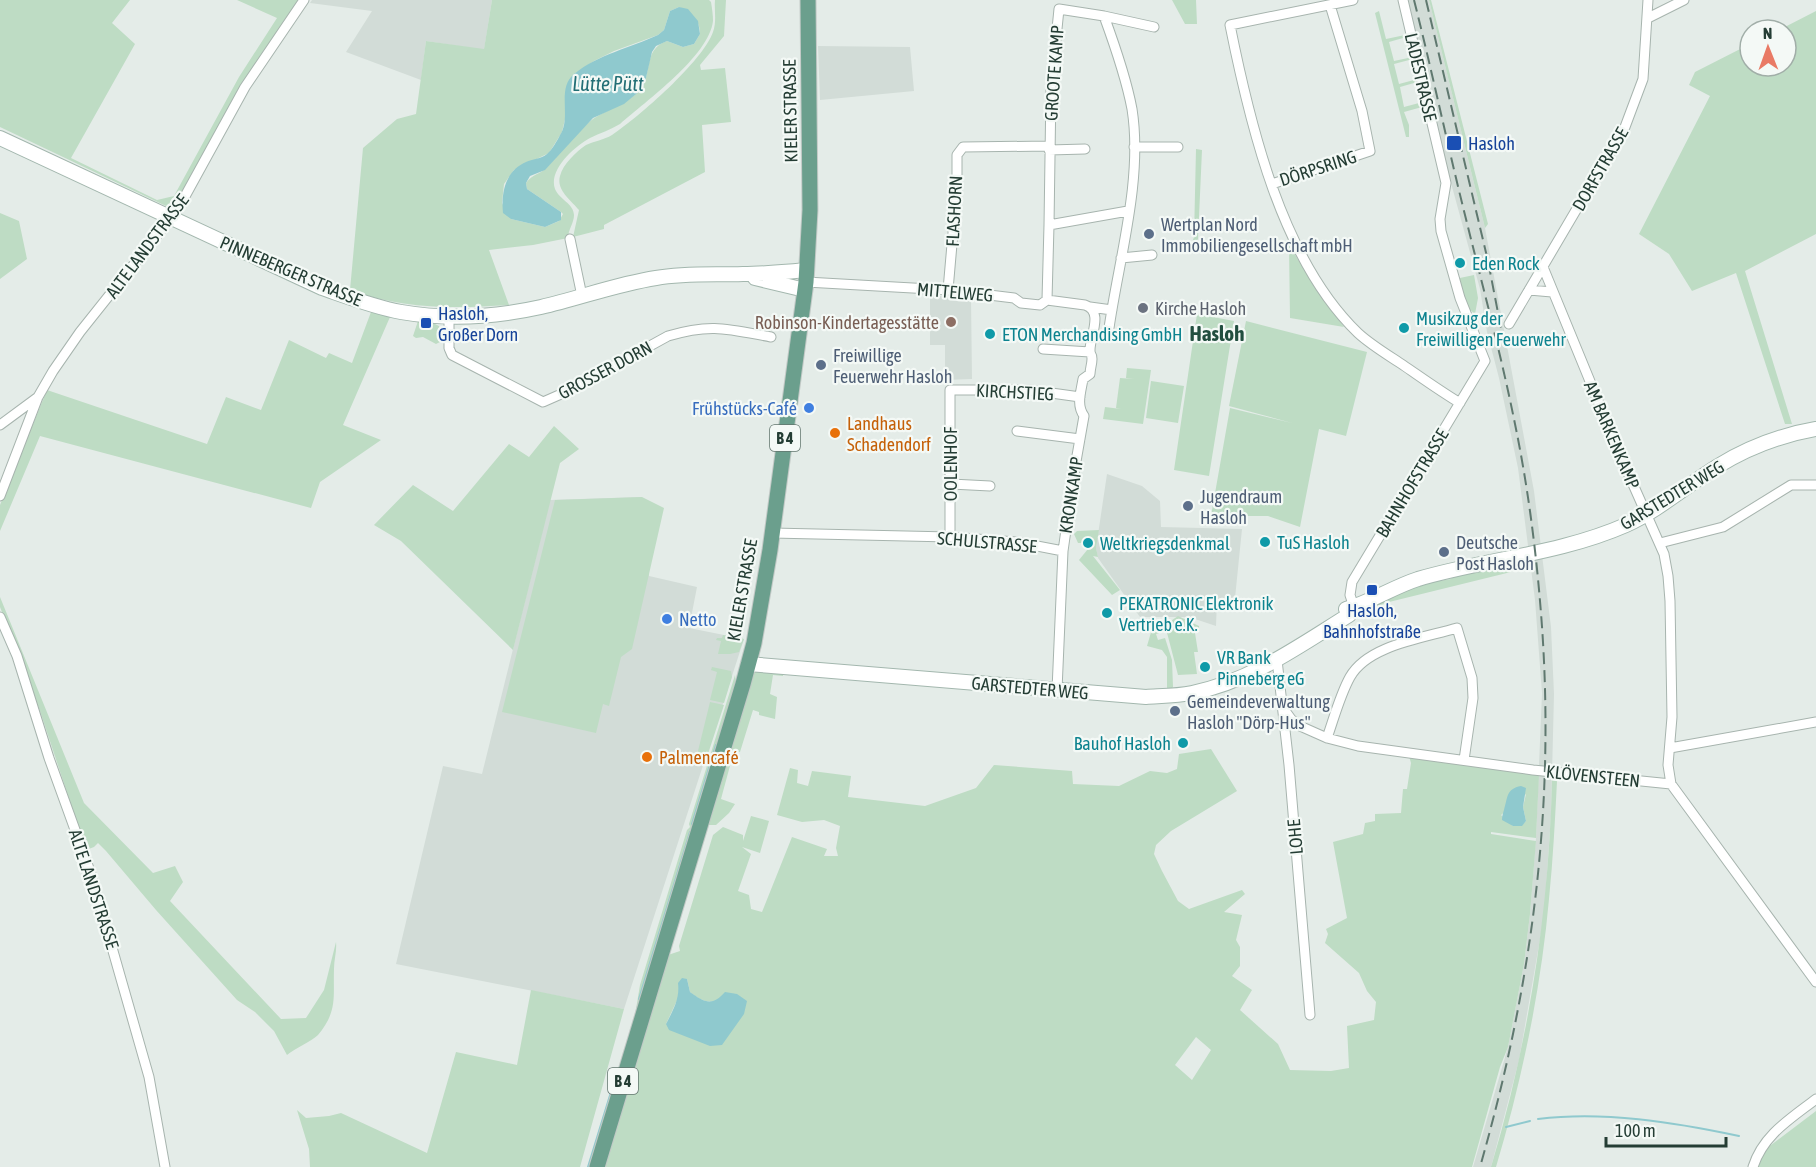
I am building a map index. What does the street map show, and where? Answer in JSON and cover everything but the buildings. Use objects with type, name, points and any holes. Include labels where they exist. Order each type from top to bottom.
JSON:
[{"type":"main road","name":"KIELER STRASSE","points":[[597,1167],[748,664],[759,616],[806,281],[810,214],[808,0]]},
{"type":"main road","name":"PINNEBERGER STRASSE","points":[[0,138],[322,288],[401,312],[448,316],[521,311],[657,278],[686,274],[741,274],[806,281]]},
{"type":"main road","name":"PINNEBERGER STRASSE","points":[[741,274],[806,281]]},
{"type":"main road","name":"GARSTEDTER WEG","points":[[748,664],[1146,697],[1190,694],[1229,683],[1277,660],[1310,642],[1349,615],[1354,607],[1380,594],[1418,579],[1613,531],[1646,514],[1719,465],[1749,449],[1770,440],[1816,429]]},
{"type":"street","name":"ALTE LANDSTRASSE","points":[[0,496],[38,397],[53,371],[80,332],[183,202],[245,87],[304,0]]},
{"type":"street","name":"DÖRPSRING","points":[[1330,5],[1362,111],[1370,151],[1272,184],[1246,97],[1230,25],[1353,0]]},
{"type":"street","name":"LADESTRASSE","points":[[1403,0],[1446,183],[1440,219],[1441,231],[1460,298],[1485,361]]},
{"type":"street","name":"DORFSTRASSE","points":[[1509,324],[1625,127],[1643,79],[1648,0]]},
{"type":"street","points":[[1648,18],[1684,0]]},
{"type":"street","name":"GROOTE KAMP","points":[[1047,300],[1051,88],[1059,9],[1154,27]]},
{"type":"street","points":[[1093,314],[1109,325],[1133,183],[1132,110],[1124,73],[1104,16]]},
{"type":"street","name":"GROOTE KAMP","points":[[976,146],[1085,149]]},
{"type":"street","name":"FLASHORN","points":[[948,290],[957,187],[957,155],[963,147],[976,146]]},
{"type":"street","points":[[1134,147],[1178,147]]},
{"type":"street","points":[[1272,184],[1295,242],[1338,310],[1367,340],[1460,403]]},
{"type":"street","points":[[1049,225],[1128,211]]},
{"type":"street","points":[[570,239],[582,296]]},
{"type":"street","points":[[1121,258],[1152,255]]},
{"type":"street","name":"AM BARKENKAMP","points":[[1543,267],[1660,543],[1668,576],[1670,601],[1672,717],[1668,765],[1671,784]]},
{"type":"street","name":"MITTELWEG","points":[[806,281],[948,290],[1014,298],[1021,303],[1040,305],[1047,300],[1093,314]]},
{"type":"street","points":[[1529,290],[1552,292]]},
{"type":"street","points":[[1093,314],[1112,310]]},
{"type":"street","name":"KRONKAMP","points":[[1063,551],[1084,416],[1079,407],[1080,397],[1083,379],[1090,374],[1093,314]]},
{"type":"street","name":"GROSSER DORN","points":[[448,316],[449,348],[452,355],[543,402],[568,391],[668,336],[684,331],[702,327],[721,327],[771,337]]},
{"type":"street","points":[[1042,349],[1090,352]]},
{"type":"street","name":"BAHNHOFSTRASSE","points":[[1354,607],[1350,596],[1352,582],[1485,361]]},
{"type":"street","name":"KIRCHSTIEG","points":[[950,390],[1030,390],[1080,397]]},
{"type":"street","name":"OOLENHOF","points":[[950,390],[950,537]]},
{"type":"street","points":[[0,425],[38,397]]},
{"type":"street","name":"KRONKAMP","points":[[1017,432],[1080,439]]},
{"type":"street","points":[[951,484],[990,486]]},
{"type":"street","points":[[1660,543],[1723,527],[1791,485],[1816,485]]},
{"type":"street","name":"SCHULSTRASSE","points":[[772,532],[950,537],[1016,542],[1063,551],[1057,690]]},
{"type":"street","name":"ALTE LANDSTRASSE","points":[[1,622],[17,656],[94,884],[149,1077],[165,1167]]},
{"type":"street","points":[[1327,738],[1350,676],[1365,660],[1384,649],[1457,628],[1472,678],[1473,698],[1464,760]]},
{"type":"street","name":"LOHE","points":[[1277,660],[1310,1015]]},
{"type":"street","name":"KLÖVENSTEEN","points":[[1283,708],[1300,726],[1327,738],[1359,746],[1533,770],[1671,784]]},
{"type":"street","points":[[1670,748],[1816,722]]},
{"type":"street","points":[[1671,784],[1816,982]]},
{"type":"street","points":[[1753,1167],[1757,1153],[1770,1135],[1816,1100]]},
{"type":"shaded area","points":[[312,0],[492,0],[484,50],[426,41],[421,80],[346,52],[372,11],[310,3]]},
{"type":"shaded area","points":[[1405,0],[1429,0],[1485,228],[1534,491],[1551,627],[1554,694],[1551,816],[1544,916],[1519,1060],[1491,1167],[1473,1167],[1508,1047],[1524,964],[1536,838],[1542,693],[1535,600],[1518,468],[1487,332],[1480,289]]},
{"type":"shaded area","points":[[818,46],[910,47],[914,91],[820,100]]},
{"type":"shaded area","name":"Robinson-Kindertagesstätte","points":[[930,295],[971,299],[972,379],[945,380],[945,345],[930,345]]},
{"type":"shaded area","points":[[1107,474],[1142,486],[1160,501],[1161,527],[1242,529],[1235,598],[1217,599],[1216,626],[1189,617],[1140,617],[1098,558],[1096,548]]},
{"type":"shaded area","points":[[642,497],[649,576],[697,587],[689,628],[744,639],[624,1009],[396,964],[443,766],[482,774],[550,500]]},
{"type":"green space","points":[[0,0],[130,0],[112,23],[135,44],[71,158],[157,200],[174,196],[239,77],[277,18],[237,0],[298,0],[229,107],[183,193],[177,200],[166,206],[0,127]]},
{"type":"green space","points":[[492,0],[709,0],[711,2],[713,21],[709,35],[689,63],[620,124],[584,142],[564,159],[559,167],[555,174],[555,189],[572,208],[574,215],[568,238],[489,250],[509,305],[428,306],[390,301],[350,290],[363,148],[397,119],[416,114],[426,41],[484,49]],"holes":[[[679,7],[694,17],[698,24],[700,34],[694,44],[683,47],[667,41],[659,45],[654,50],[646,78],[639,91],[624,103],[590,121],[544,170],[531,177],[526,183],[527,189],[563,214],[559,221],[545,227],[511,219],[502,203],[504,184],[514,170],[549,153],[562,132],[566,115],[565,100],[573,75],[614,51],[658,35],[664,30],[670,11]]]},
{"type":"green space","points":[[715,0],[726,0],[724,36],[700,65],[701,70],[725,68],[731,122],[702,125],[705,172],[604,225],[604,229],[573,237],[579,210],[560,186],[560,176],[564,167],[586,145],[609,137],[624,127],[684,73],[707,44],[713,32]]},
{"type":"green space","points":[[1172,0],[1196,0],[1197,24],[1185,24]]},
{"type":"green space","points":[[1429,0],[1431,0],[1488,224],[1485,228]]},
{"type":"green space","points":[[1379,11],[1386,39],[1405,35],[1407,44],[1403,38],[1389,42],[1394,61],[1408,58],[1408,52],[1412,66],[1409,60],[1394,64],[1399,84],[1414,80],[1414,74],[1417,89],[1414,83],[1400,87],[1404,107],[1419,103],[1419,96],[1422,107],[1404,112],[1409,125],[1409,137],[1406,137],[1375,13]]},
{"type":"green space","points":[[1816,11],[1816,234],[1745,271],[1792,424],[1785,424],[1736,273],[1692,291],[1669,254],[1639,234],[1710,96],[1689,85],[1695,72],[1738,50],[1738,78],[1798,78],[1798,20]]},
{"type":"green space","points":[[1196,149],[1202,150],[1198,239],[1194,244],[1192,243]]},
{"type":"green space","points":[[0,213],[19,221],[27,259],[0,279]]},
{"type":"green space","points":[[1289,245],[1317,290],[1344,327],[1290,318]]},
{"type":"green space","points":[[1474,275],[1478,298],[1475,314],[1468,308],[1455,279]]},
{"type":"green space","points":[[371,312],[390,317],[343,425],[381,440],[320,482],[311,508],[40,436],[0,531],[0,505],[47,390],[207,444],[226,397],[261,410],[289,340],[326,358],[329,353],[352,363]]},
{"type":"green space","points":[[1197,314],[1234,321],[1209,476],[1174,470]]},
{"type":"green space","points":[[418,321],[439,326],[442,341],[436,344],[423,337],[413,336]]},
{"type":"green space","points":[[1246,321],[1367,352],[1346,436],[1319,429],[1300,527],[1268,516],[1211,516],[1230,408],[1292,423],[1229,406]]},
{"type":"green space","points":[[1127,368],[1151,370],[1143,424],[1103,419],[1105,407],[1121,409],[1116,408],[1120,378],[1134,379],[1126,378]]},
{"type":"green space","points":[[1151,381],[1184,386],[1178,423],[1146,418]]},
{"type":"green space","points":[[554,426],[579,449],[560,463],[513,650],[401,541],[374,525],[413,485],[453,511],[509,444],[529,457]]},
{"type":"green space","points":[[642,497],[664,508],[632,649],[621,657],[609,706],[603,704],[596,733],[502,712],[555,500]]},
{"type":"green space","points":[[1099,530],[1096,548],[1098,557],[1093,556],[1120,590],[1112,595],[1079,560],[1092,544],[1087,539],[1084,543],[1078,543],[1074,534],[1077,531]]},
{"type":"green space","points":[[1522,559],[1522,569],[1515,568],[1511,572],[1385,603],[1345,624],[1344,622],[1388,595],[1437,579],[1439,581],[1451,579],[1453,575]]},
{"type":"green space","points":[[0,597],[84,803],[153,873],[175,866],[183,882],[170,901],[281,1019],[306,1018],[324,990],[336,942],[332,1011],[315,1038],[287,1055],[274,1031],[255,1012],[237,1000],[106,851],[98,843],[86,850],[40,711],[0,607]]},
{"type":"green space","points":[[1178,616],[1199,626],[1199,632],[1195,633],[1198,652],[1194,652],[1197,674],[1178,675],[1165,625]]},
{"type":"green space","points":[[1154,622],[1159,623],[1162,632],[1156,634],[1158,640],[1165,638],[1172,660],[1173,687],[1170,690],[1167,690],[1167,657],[1162,650],[1147,646]]},
{"type":"green space","points":[[723,635],[744,639],[739,652],[718,654],[721,641],[716,640],[722,638]]},
{"type":"green space","points":[[712,667],[731,671],[732,677],[724,703],[710,700],[717,672],[711,670]]},
{"type":"green space","points":[[760,670],[783,672],[783,676],[773,675],[770,694],[777,697],[775,719],[759,715],[759,712],[753,710],[740,752],[734,751],[721,799],[735,804],[716,825],[708,825],[752,677]]},
{"type":"green space","points":[[735,675],[736,684],[635,1015],[640,985]]},
{"type":"green space","points":[[710,702],[724,705],[707,757],[697,755]]},
{"type":"green space","points":[[1211,749],[1237,791],[1171,831],[1156,845],[1154,854],[1178,901],[1189,909],[1242,890],[1245,894],[1224,912],[1242,915],[1236,940],[1240,947],[1240,966],[1232,976],[1252,990],[1240,1010],[1278,1044],[1290,1070],[1331,1071],[1349,1068],[1347,1026],[1374,1020],[1376,1002],[1367,991],[1359,973],[1325,943],[1328,934],[1326,929],[1347,918],[1333,842],[1363,834],[1365,823],[1375,821],[1375,814],[1401,813],[1403,789],[1407,789],[1411,763],[1409,756],[1539,775],[1536,838],[1491,832],[1491,834],[1536,841],[1524,964],[1508,1047],[1500,1067],[1472,1167],[605,1167],[668,955],[680,951],[679,946],[713,835],[723,827],[743,835],[743,841],[751,816],[769,821],[760,853],[742,847],[751,854],[738,891],[749,895],[751,909],[762,912],[792,837],[827,849],[824,856],[838,856],[836,848],[840,826],[824,820],[802,822],[777,815],[790,768],[798,770],[797,783],[808,786],[812,771],[851,776],[848,797],[925,806],[976,788],[994,765],[1072,771],[1073,784],[1119,786],[1150,771],[1167,773],[1177,769],[1179,754]],"holes":[[[1526,794],[1523,807],[1526,821],[1522,825],[1513,826],[1501,815]],[[687,979],[690,992],[696,997],[706,1001],[718,1000],[666,1024]],[[1196,1037],[1211,1050],[1192,1080],[1175,1065]]]},
{"type":"green space","points":[[1552,780],[1557,781],[1555,825],[1541,967],[1514,1101],[1496,1167],[1491,1167],[1516,1072],[1535,975],[1547,878]]},
{"type":"green space","points":[[531,990],[624,1009],[580,1167],[310,1167],[309,1149],[297,1110],[306,1118],[341,1113],[427,1153],[456,1052],[517,1065]]},
{"type":"green space","points":[[1816,1111],[1816,1167],[1757,1167],[1763,1151]]},
{"type":"water","name":"Lütte Pütt","points":[[679,7],[688,9],[698,21],[700,34],[694,44],[683,47],[667,41],[656,46],[652,52],[641,90],[624,104],[593,118],[545,170],[530,176],[526,183],[527,189],[561,212],[561,220],[545,227],[511,219],[503,213],[504,190],[513,171],[526,162],[547,154],[560,135],[565,120],[566,87],[574,74],[604,56],[658,35],[664,30],[670,11]]},
{"type":"water","points":[[1521,786],[1526,788],[1523,807],[1526,821],[1522,826],[1513,826],[1502,820],[1502,816],[1510,791]]},
{"type":"water","points":[[682,978],[687,979],[690,992],[704,1000],[716,1000],[725,992],[737,994],[747,1001],[744,1014],[722,1045],[710,1046],[669,1030],[666,1024],[678,994],[678,983]]},
{"type":"waterway","points":[[692,824],[716,745]]},
{"type":"waterway","points":[[639,999],[690,832]]},
{"type":"waterway","points":[[588,1167],[611,1092]]},
{"type":"waterway","points":[[1538,1119],[1588,1116],[1638,1119],[1739,1136]]},
{"type":"waterway","points":[[1506,1127],[1530,1121]]},
{"type":"railway","points":[[1414,0],[1510,398],[1527,490],[1536,557],[1545,674],[1543,816],[1537,887],[1515,1026],[1480,1167]]},
{"type":"railway","points":[[1426,0],[1488,261],[1505,349]]},
{"type":"place","name":"Hasloh","points":[[1454,143]]},
{"type":"place","name":"Wertplan Nord Immobiliengesellschaft mbH","points":[[1149,234]]},
{"type":"place","name":"Eden Rock","points":[[1460,263]]},
{"type":"place","name":"Kirche Hasloh","points":[[1143,308]]},
{"type":"place","name":"Robinson-Kindertagesstätte","points":[[951,322]]},
{"type":"place","name":"Hasloh, Großer Dorn","points":[[426,323]]},
{"type":"place","name":"Musikzug der Freiwilligen Feuerwehr","points":[[1404,328]]},
{"type":"place","name":"ETON Merchandising GmbH","points":[[990,334]]},
{"type":"place","name":"Freiwillige Feuerwehr Hasloh","points":[[821,365]]},
{"type":"place","name":"Frühstücks-Café","points":[[809,408]]},
{"type":"place","name":"Landhaus Schadendorf","points":[[835,433]]},
{"type":"place","name":"Jugendraum Hasloh","points":[[1188,506]]},
{"type":"place","name":"TuS Hasloh","points":[[1265,542]]},
{"type":"place","name":"Weltkriegsdenkmal","points":[[1088,543]]},
{"type":"place","name":"Deutsche Post Hasloh","points":[[1444,552]]},
{"type":"place","name":"Hasloh, Bahnhofstraße","points":[[1372,590]]},
{"type":"place","name":"PEKATRONIC Elektronik Vertrieb e.K.","points":[[1107,613]]},
{"type":"place","name":"Netto","points":[[667,619]]},
{"type":"place","name":"VR Bank Pinneberg eG","points":[[1205,667]]},
{"type":"place","name":"Gemeindeverwaltung Hasloh \"Dörp-Hus\"","points":[[1175,711]]},
{"type":"place","name":"Bauhof Hasloh","points":[[1183,743]]},
{"type":"place","name":"Palmencafé","points":[[647,757]]},
{"type":"district","name":"Hasloh","points":[[1217,333]]}]
